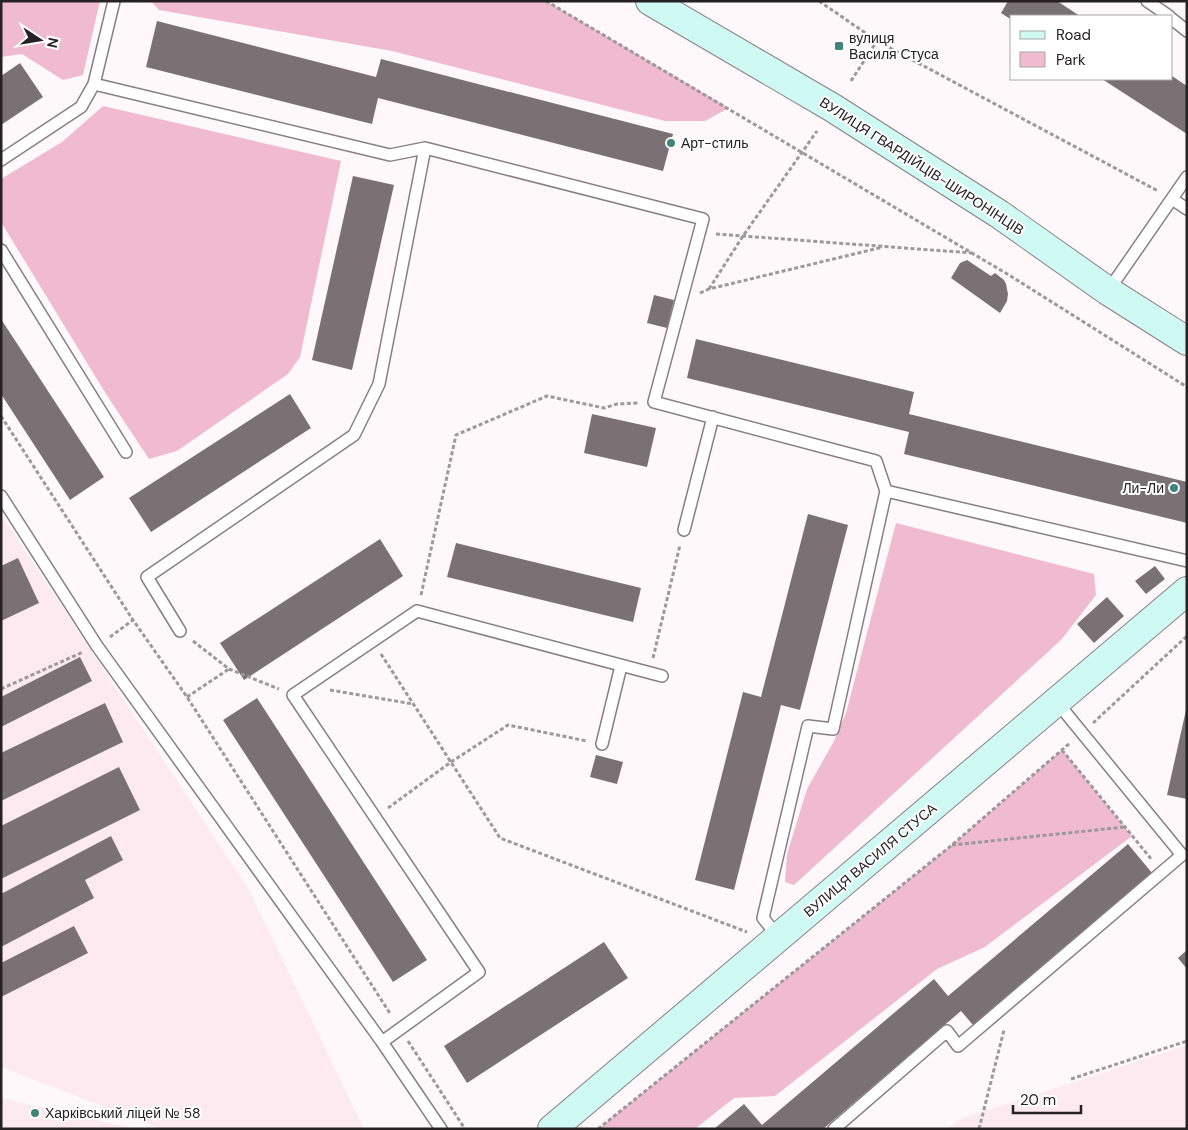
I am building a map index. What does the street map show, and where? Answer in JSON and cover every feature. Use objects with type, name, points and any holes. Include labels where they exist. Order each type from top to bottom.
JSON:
[{"type":"street","name":"ВУЛИЦЯ ГВАРДІЙЦІВ-ШИРОНІНЦІВ","points":[[650,1],[833,108],[999,214],[1108,291],[1187,341]]},
{"type":"street","name":"ВУЛИЦЯ ВАСИЛЯ СТУСА","points":[[552,1129],[1187,591]]},
{"type":"lane","points":[[1,160],[81,107],[94,84],[114,1]]},
{"type":"lane","points":[[1147,1],[1159,4],[1168,15]]},
{"type":"lane","points":[[1173,20],[1187,31]]},
{"type":"lane","points":[[94,84],[390,154],[425,148],[703,219],[654,402],[876,461],[886,491],[833,729],[808,726],[763,918],[776,940]]},
{"type":"lane","points":[[180,631],[147,577],[354,435],[379,384],[425,148]]},
{"type":"lane","points":[[1108,291],[1187,177]]},
{"type":"lane","points":[[1172,199],[1187,209]]},
{"type":"lane","points":[[1,250],[126,452]]},
{"type":"lane","points":[[684,530],[713,417]]},
{"type":"lane","points":[[886,491],[1187,561]]},
{"type":"lane","points":[[1,496],[97,646],[382,1042],[441,1129]]},
{"type":"lane","points":[[382,1042],[479,972],[293,695],[417,611],[662,676]]},
{"type":"lane","points":[[602,744],[621,666]]},
{"type":"lane","points":[[834,1129],[947,1031],[958,1046],[1162,872],[1185,856],[1056,701]]},
{"type":"path","points":[[546,1],[972,253],[1187,387]]},
{"type":"path","points":[[819,1],[877,41],[1172,199]]},
{"type":"path","points":[[851,81],[877,41]]},
{"type":"path","points":[[709,289],[817,131]]},
{"type":"path","points":[[700,232],[972,253]]},
{"type":"path","points":[[681,301],[709,289],[886,246]]},
{"type":"path","points":[[417,611],[456,435],[547,396],[604,408],[617,404]]},
{"type":"path","points":[[1,416],[133,620],[188,697],[465,1129]]},
{"type":"path","points":[[649,673],[684,530]]},
{"type":"path","points":[[1,689],[97,646],[133,620]]},
{"type":"path","points":[[180,631],[229,670],[293,695]]},
{"type":"path","points":[[598,1129],[952,845],[1082,733],[1187,636]]},
{"type":"path","points":[[373,641],[500,838],[776,940]]},
{"type":"path","points":[[188,697],[229,670]]},
{"type":"path","points":[[307,686],[413,704]]},
{"type":"path","points":[[375,817],[451,762],[508,726],[602,744]]},
{"type":"path","points":[[1062,750],[1162,872]]},
{"type":"path","points":[[952,845],[1125,827]]},
{"type":"path","points":[[979,1129],[1011,1002]]},
{"type":"path","points":[[1071,1079],[1187,1040]]},
{"type":"shaded area","points":[[1,514],[249,890],[364,1129],[162,1129],[1,1067]]},
{"type":"shaded area","points":[[1187,1045],[1187,1129],[948,1129],[958,1120]]},
{"type":"shaded area","name":"Харківський ліцей № 58","points":[[1,1098],[136,1129],[1,1129]]},
{"type":"green space","points":[[1,1],[100,1],[83,75],[63,80],[22,54],[1,57]]},
{"type":"green space","points":[[151,1],[546,1],[729,108],[705,121],[665,121],[392,51],[159,10]]},
{"type":"green space","points":[[103,106],[341,161],[300,357],[288,374],[177,451],[149,459],[106,394],[1,222],[1,179],[62,142]]},
{"type":"green space","points":[[896,523],[1094,574],[1096,595],[1061,640],[794,885],[785,882],[787,854],[807,789],[834,741],[846,713]]},
{"type":"green space","points":[[1062,750],[1132,836],[985,947],[937,969],[775,1096],[734,1098],[695,1129],[598,1129],[952,845]]},
{"type":"building","points":[[1008,1],[1057,1],[1078,15],[1010,15],[1010,19],[1001,13]]},
{"type":"building","points":[[157,21],[376,77],[381,59],[673,134],[663,171],[378,98],[372,124],[146,67]]},
{"type":"building","points":[[20,63],[43,97],[1,125],[1,76]]},
{"type":"building","points":[[1173,77],[1187,86],[1187,134],[1104,80],[1173,80]]},
{"type":"building","points":[[353,176],[394,185],[352,370],[312,360]]},
{"type":"building","points":[[967,260],[991,276],[995,273],[1004,280],[1008,294],[1007,301],[1000,313],[951,278],[960,263]]},
{"type":"building","points":[[654,295],[674,300],[667,328],[647,323]]},
{"type":"building","points":[[1,319],[104,477],[70,500],[1,394]]},
{"type":"building","points":[[696,339],[914,392],[909,414],[1187,482],[1187,523],[904,454],[909,432],[687,378]]},
{"type":"building","points":[[290,394],[311,428],[151,532],[129,498]]},
{"type":"building","points":[[592,414],[656,428],[647,467],[584,453]]},
{"type":"building","points":[[808,514],[848,525],[800,710],[781,705],[734,890],[695,880],[743,692],[761,697]]},
{"type":"building","points":[[380,539],[403,576],[244,680],[220,643]]},
{"type":"building","points":[[456,543],[641,588],[633,622],[447,577]]},
{"type":"building","points":[[18,558],[39,603],[1,621],[1,566]]},
{"type":"building","points":[[1155,566],[1165,579],[1146,594],[1135,581]]},
{"type":"building","points":[[1107,597],[1124,616],[1094,643],[1077,624]]},
{"type":"building","points":[[80,657],[92,681],[1,727],[1,697]]},
{"type":"building","points":[[257,698],[427,960],[393,982],[223,720]]},
{"type":"building","points":[[105,703],[123,742],[1,801],[1,753]]},
{"type":"building","points":[[1187,710],[1187,799],[1167,795]]},
{"type":"building","points":[[596,755],[623,762],[617,784],[590,777]]},
{"type":"building","points":[[119,767],[140,810],[1,879],[1,826]]},
{"type":"building","points":[[111,836],[123,860],[85,880],[94,898],[1,947],[1,894]]},
{"type":"building","points":[[1128,844],[1152,873],[973,1025],[961,1011],[823,1129],[714,1129],[744,1104],[762,1125],[934,979],[948,996]]},
{"type":"building","points":[[74,926],[88,953],[1,997],[1,963]]},
{"type":"building","points":[[604,942],[628,978],[467,1083],[444,1046]]},
{"type":"building","points":[[1187,950],[1187,969],[1178,958]]},
{"type":"place","name":"вулиця Василя Стуса","points":[[839,46]]},
{"type":"place","name":"Арт-стиль","points":[[671,143]]},
{"type":"place","name":"Ли-Ли","points":[[1174,488]]},
{"type":"place","name":"Харківський ліцей № 58","points":[[35,1113]]}]
